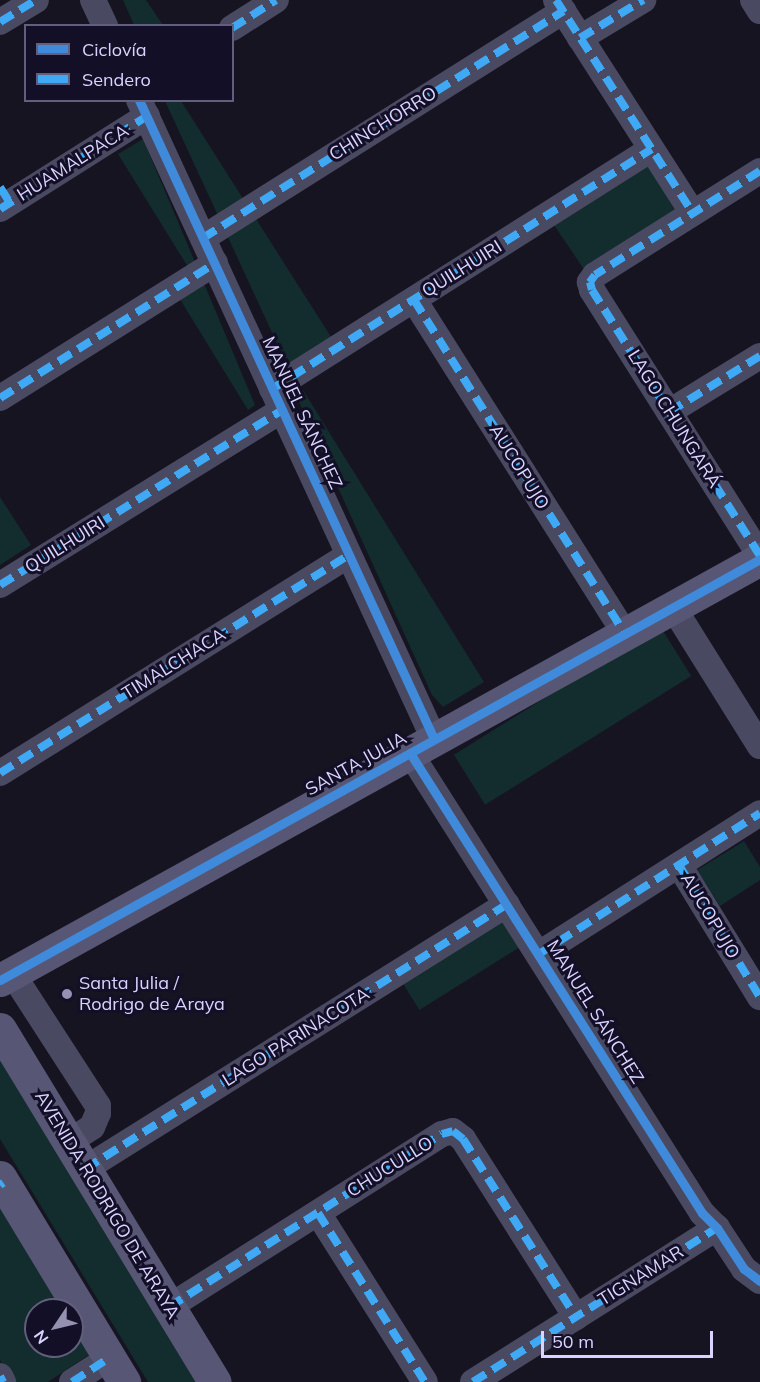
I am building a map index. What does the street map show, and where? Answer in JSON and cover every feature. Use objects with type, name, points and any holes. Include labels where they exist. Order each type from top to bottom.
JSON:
[{"type":"street","points":[[0,22],[36,0]]},
{"type":"street","points":[[93,0],[104,24]]},
{"type":"street","points":[[234,26],[276,0]]},
{"type":"street","points":[[580,38],[643,0]]},
{"type":"street","points":[[753,0],[760,12]]},
{"type":"street","points":[[559,5],[693,213],[760,171]]},
{"type":"street","name":"CHINCHORRO","points":[[203,238],[559,5]]},
{"type":"street","name":"MANUEL SÁNCHEZ","points":[[143,108],[349,555],[422,746],[507,904],[702,1213],[717,1228],[738,1262],[760,1281]]},
{"type":"street","name":"HUAMALPACA","points":[[3,200],[143,108]]},
{"type":"street","name":"QUILHUIRI","points":[[0,585],[277,400],[414,300],[652,149]]},
{"type":"street","name":"LAGO CHUNGARÁ","points":[[693,213],[595,275],[590,282],[592,290],[760,558]]},
{"type":"street","points":[[0,398],[215,263]]},
{"type":"street","name":"AUCOPUJO","points":[[414,300],[625,634]]},
{"type":"street","points":[[669,412],[760,356]]},
{"type":"street","name":"TIMALCHACA","points":[[0,773],[349,555]]},
{"type":"street","name":"SANTA JULIA","points":[[6,976],[760,558]]},
{"type":"street","points":[[673,607],[760,746]]},
{"type":"street","points":[[539,954],[760,813]]},
{"type":"street","name":"AUCOPUJO","points":[[680,865],[760,997]]},
{"type":"street","name":"LAGO PARINACOTA","points":[[77,1156],[507,904]]},
{"type":"street","points":[[6,976],[98,1106],[97,1120],[77,1156]]},
{"type":"street","name":"AVENIDA RODRIGO DE ARAYA","points":[[0,1029],[215,1382]]},
{"type":"street","name":"CHUCULLO","points":[[169,1307],[442,1134],[453,1131],[463,1139],[576,1317]]},
{"type":"street","points":[[1,1182],[116,1370],[72,1382]]},
{"type":"street","points":[[318,1213],[425,1382]]},
{"type":"street","name":"TIGNAMAR","points":[[473,1382],[717,1228]]},
{"type":"street","points":[[0,1376],[3,1382]]},
{"type":"green space","points":[[123,0],[146,0],[162,24],[134,24]]},
{"type":"green space","points":[[165,102],[182,102],[333,340],[291,364],[281,352]]},
{"type":"green space","points":[[143,139],[195,262],[188,267],[118,154]]},
{"type":"green space","points":[[646,161],[679,210],[586,273],[553,224]]},
{"type":"green space","points":[[203,281],[255,405],[248,410],[178,296]]},
{"type":"green space","points":[[303,390],[484,682],[443,707],[432,695],[296,395]]},
{"type":"green space","points":[[0,497],[31,545],[0,565]]},
{"type":"green space","points":[[660,626],[691,676],[485,805],[454,755]]},
{"type":"green space","points":[[744,841],[760,867],[760,880],[720,906],[697,870]]},
{"type":"green space","points":[[504,917],[522,946],[419,1010],[401,981]]},
{"type":"green space","points":[[0,1058],[200,1382],[148,1382],[0,1139]]},
{"type":"green space","points":[[0,1202],[57,1298],[24,1298],[24,1358],[84,1358],[48,1382],[12,1382],[0,1360]]},
{"type":"green space","points":[[84,1344],[90,1354],[84,1358]]},
{"type":"marked path","points":[[0,22],[36,0]]},
{"type":"marked path","points":[[234,27],[276,0]]},
{"type":"marked path","points":[[556,0],[693,213]]},
{"type":"marked path","points":[[580,38],[643,0]]},
{"type":"marked path","points":[[203,238],[563,11]]},
{"type":"marked path","points":[[0,209],[147,116]]},
{"type":"marked path","points":[[272,389],[652,149]]},
{"type":"marked path","points":[[760,171],[595,275],[590,282],[592,290],[760,556]]},
{"type":"marked path","points":[[0,187],[10,203]]},
{"type":"marked path","points":[[0,398],[215,263]]},
{"type":"marked path","points":[[414,300],[625,634]]},
{"type":"marked path","points":[[669,412],[760,356]]},
{"type":"marked path","points":[[0,585],[282,410]]},
{"type":"marked path","points":[[0,773],[349,555]]},
{"type":"marked path","points":[[539,954],[760,813]]},
{"type":"marked path","points":[[679,865],[760,997]]},
{"type":"marked path","points":[[85,1169],[507,904]]},
{"type":"marked path","points":[[169,1307],[442,1134],[453,1131],[463,1139],[576,1317]]},
{"type":"marked path","points":[[318,1213],[425,1382]]},
{"type":"marked path","points":[[473,1382],[717,1228]]},
{"type":"marked path","points":[[72,1382],[109,1358]]},
{"type":"marked path","points":[[0,1376],[3,1382]]},
{"type":"cycle path","points":[[140,102],[434,739]]},
{"type":"cycle path","points":[[0,980],[760,559]]},
{"type":"cycle path","points":[[410,753],[702,1213],[717,1228],[744,1269],[760,1281]]},
{"type":"place","name":"Santa Julia / Rodrigo de Araya","points":[[67,994]]}]
